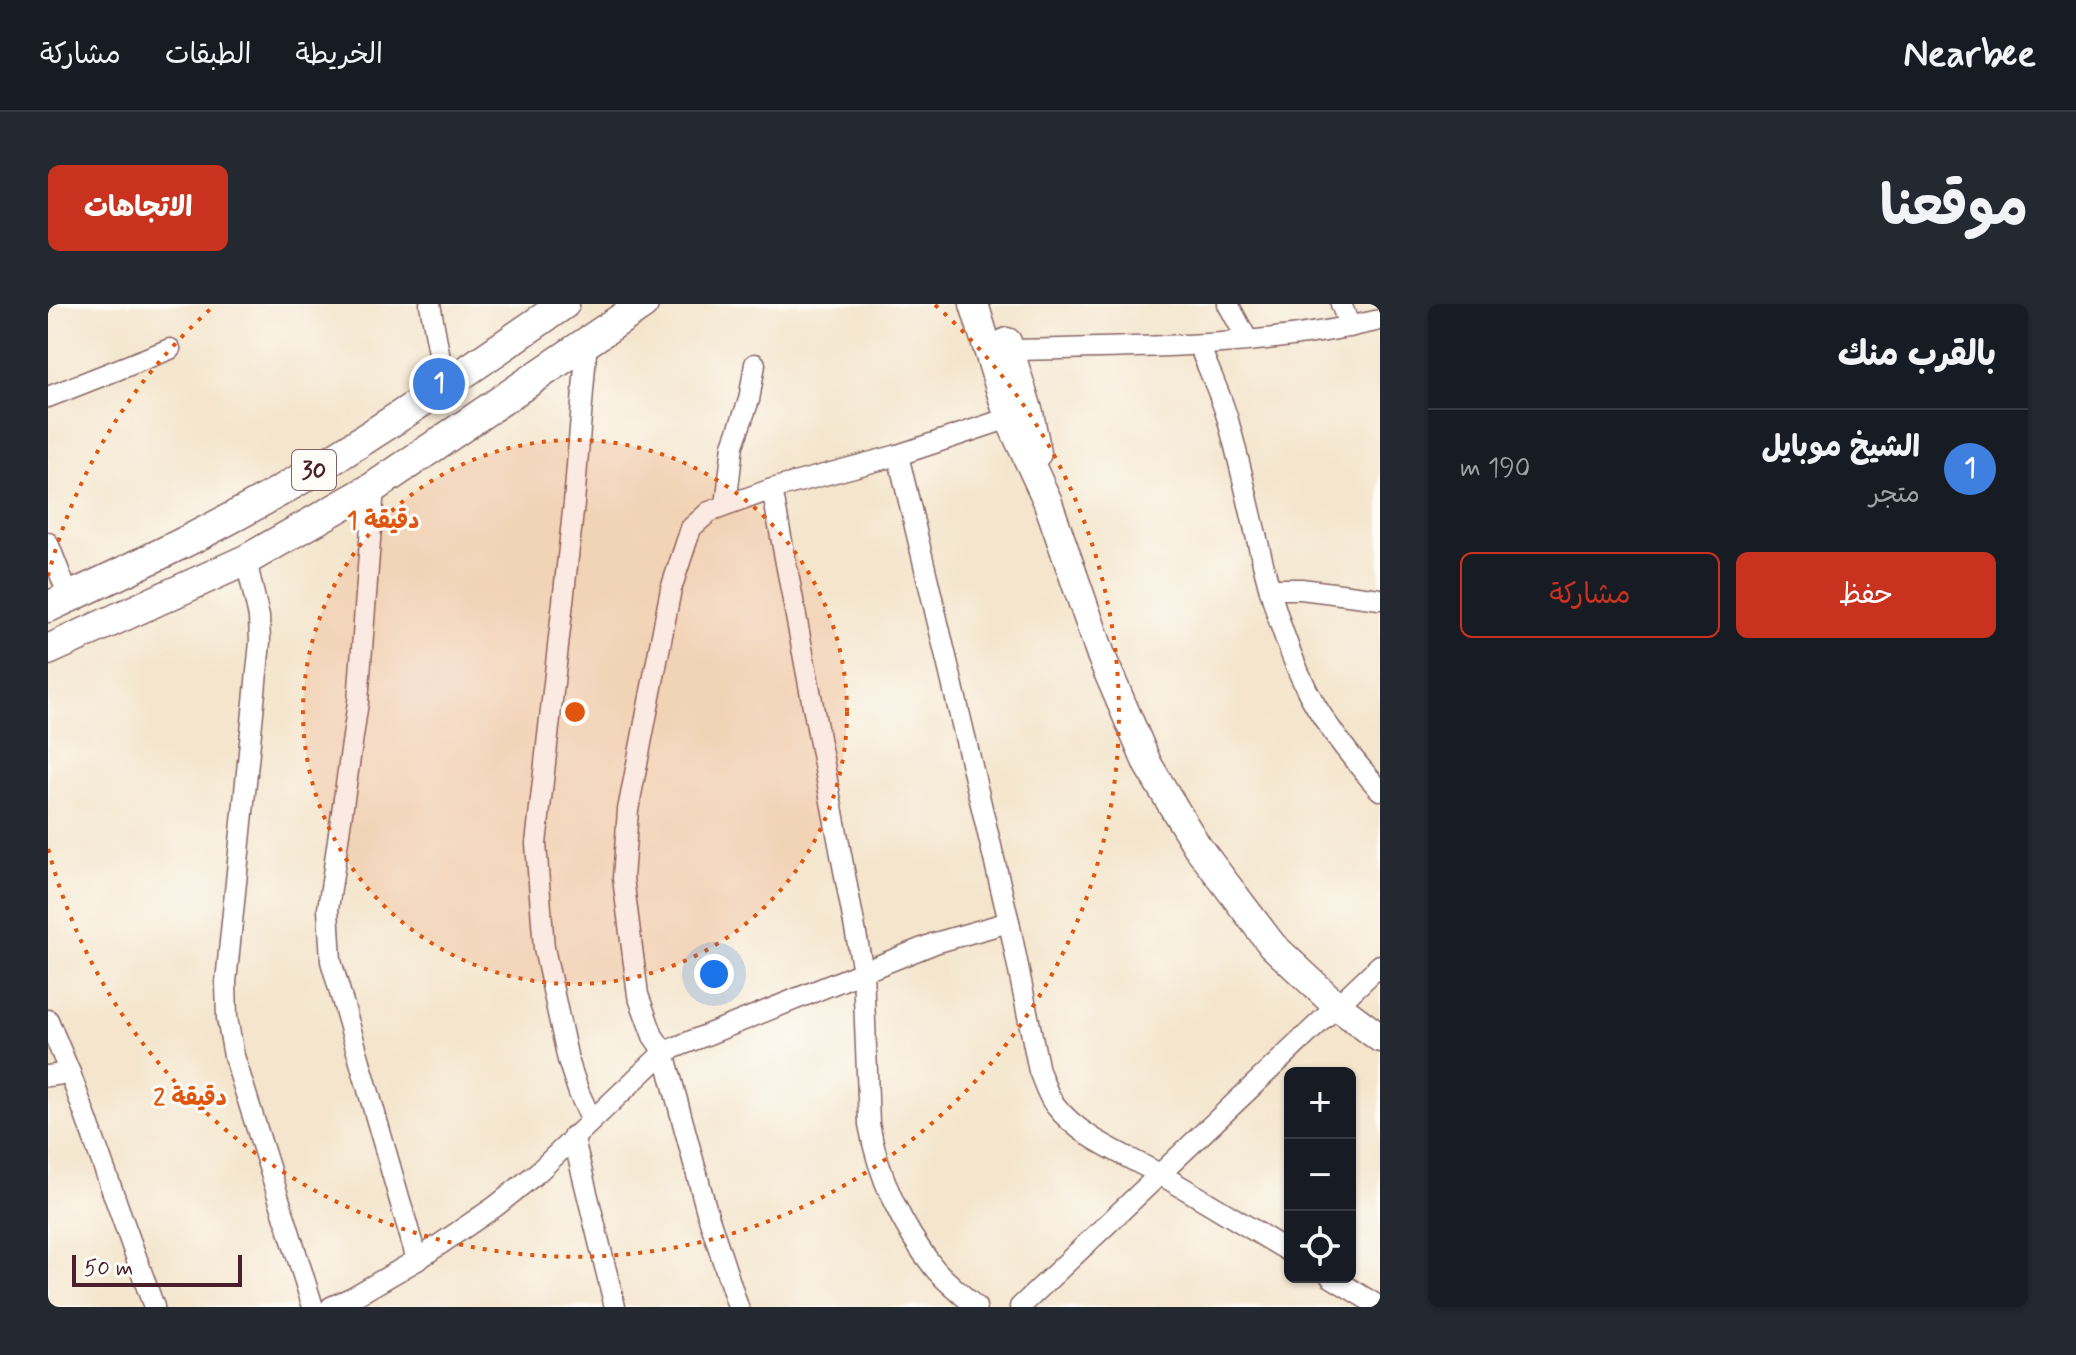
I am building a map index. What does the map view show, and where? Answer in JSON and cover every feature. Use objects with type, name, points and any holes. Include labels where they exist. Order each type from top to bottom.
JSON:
[{"type":"main road","name":"30","points":[[58,602],[206,530],[303,477],[445,386],[564,304]]},
{"type":"main road","name":"30","points":[[48,650],[246,560],[374,487],[643,304]]},
{"type":"street","points":[[430,304],[445,386]]},
{"type":"street","points":[[974,304],[1009,418],[1047,500],[1102,658],[1148,765],[1197,846],[1272,945],[1336,1005],[1380,1038]]},
{"type":"street","points":[[995,304],[1029,413],[1047,500]]},
{"type":"street","points":[[1228,304],[1247,339]]},
{"type":"street","points":[[1341,304],[1350,327]]},
{"type":"street","points":[[1009,350],[1199,345],[1298,337],[1380,320]]},
{"type":"street","points":[[587,341],[574,503],[536,844],[544,948],[568,1060],[591,1119]]},
{"type":"street","points":[[1199,345],[1229,421],[1270,589],[1286,641],[1308,692],[1331,732],[1380,790]]},
{"type":"street","points":[[48,397],[170,349]]},
{"type":"street","points":[[726,505],[733,445],[749,400],[755,364]]},
{"type":"street","points":[[738,1307],[707,1212],[664,1052],[653,1036],[638,995],[623,878],[628,810],[671,589],[691,528],[709,512],[772,489],[898,455],[1009,418]]},
{"type":"street","points":[[898,455],[1009,922],[1039,1071],[1054,1104],[1096,1140],[1284,1248]]},
{"type":"street","points":[[374,487],[358,702],[328,909],[328,936],[338,986],[417,1260]]},
{"type":"street","points":[[772,489],[863,971],[869,1124],[873,1147],[883,1177],[909,1231],[937,1271],[976,1307]]},
{"type":"street","points":[[48,543],[58,602]]},
{"type":"street","points":[[246,560],[259,617],[260,642],[226,982],[227,1018],[234,1056],[313,1307]]},
{"type":"street","points":[[1270,589],[1301,589],[1380,599]]},
{"type":"street","points":[[331,1307],[355,1302],[496,1206],[538,1172],[664,1052],[935,943],[1009,922]]},
{"type":"street","points":[[1026,1301],[1380,965]]},
{"type":"street","points":[[48,1020],[154,1307]]},
{"type":"street","points":[[48,1076],[70,1073]]},
{"type":"street","points":[[573,1136],[615,1307]]},
{"type":"street","points":[[1341,1283],[1380,1307]]},
{"type":"street","points":[[1026,1301],[1050,1307]]},
{"type":"place","name":"الشيخ موبايل","points":[[439,384]]}]
